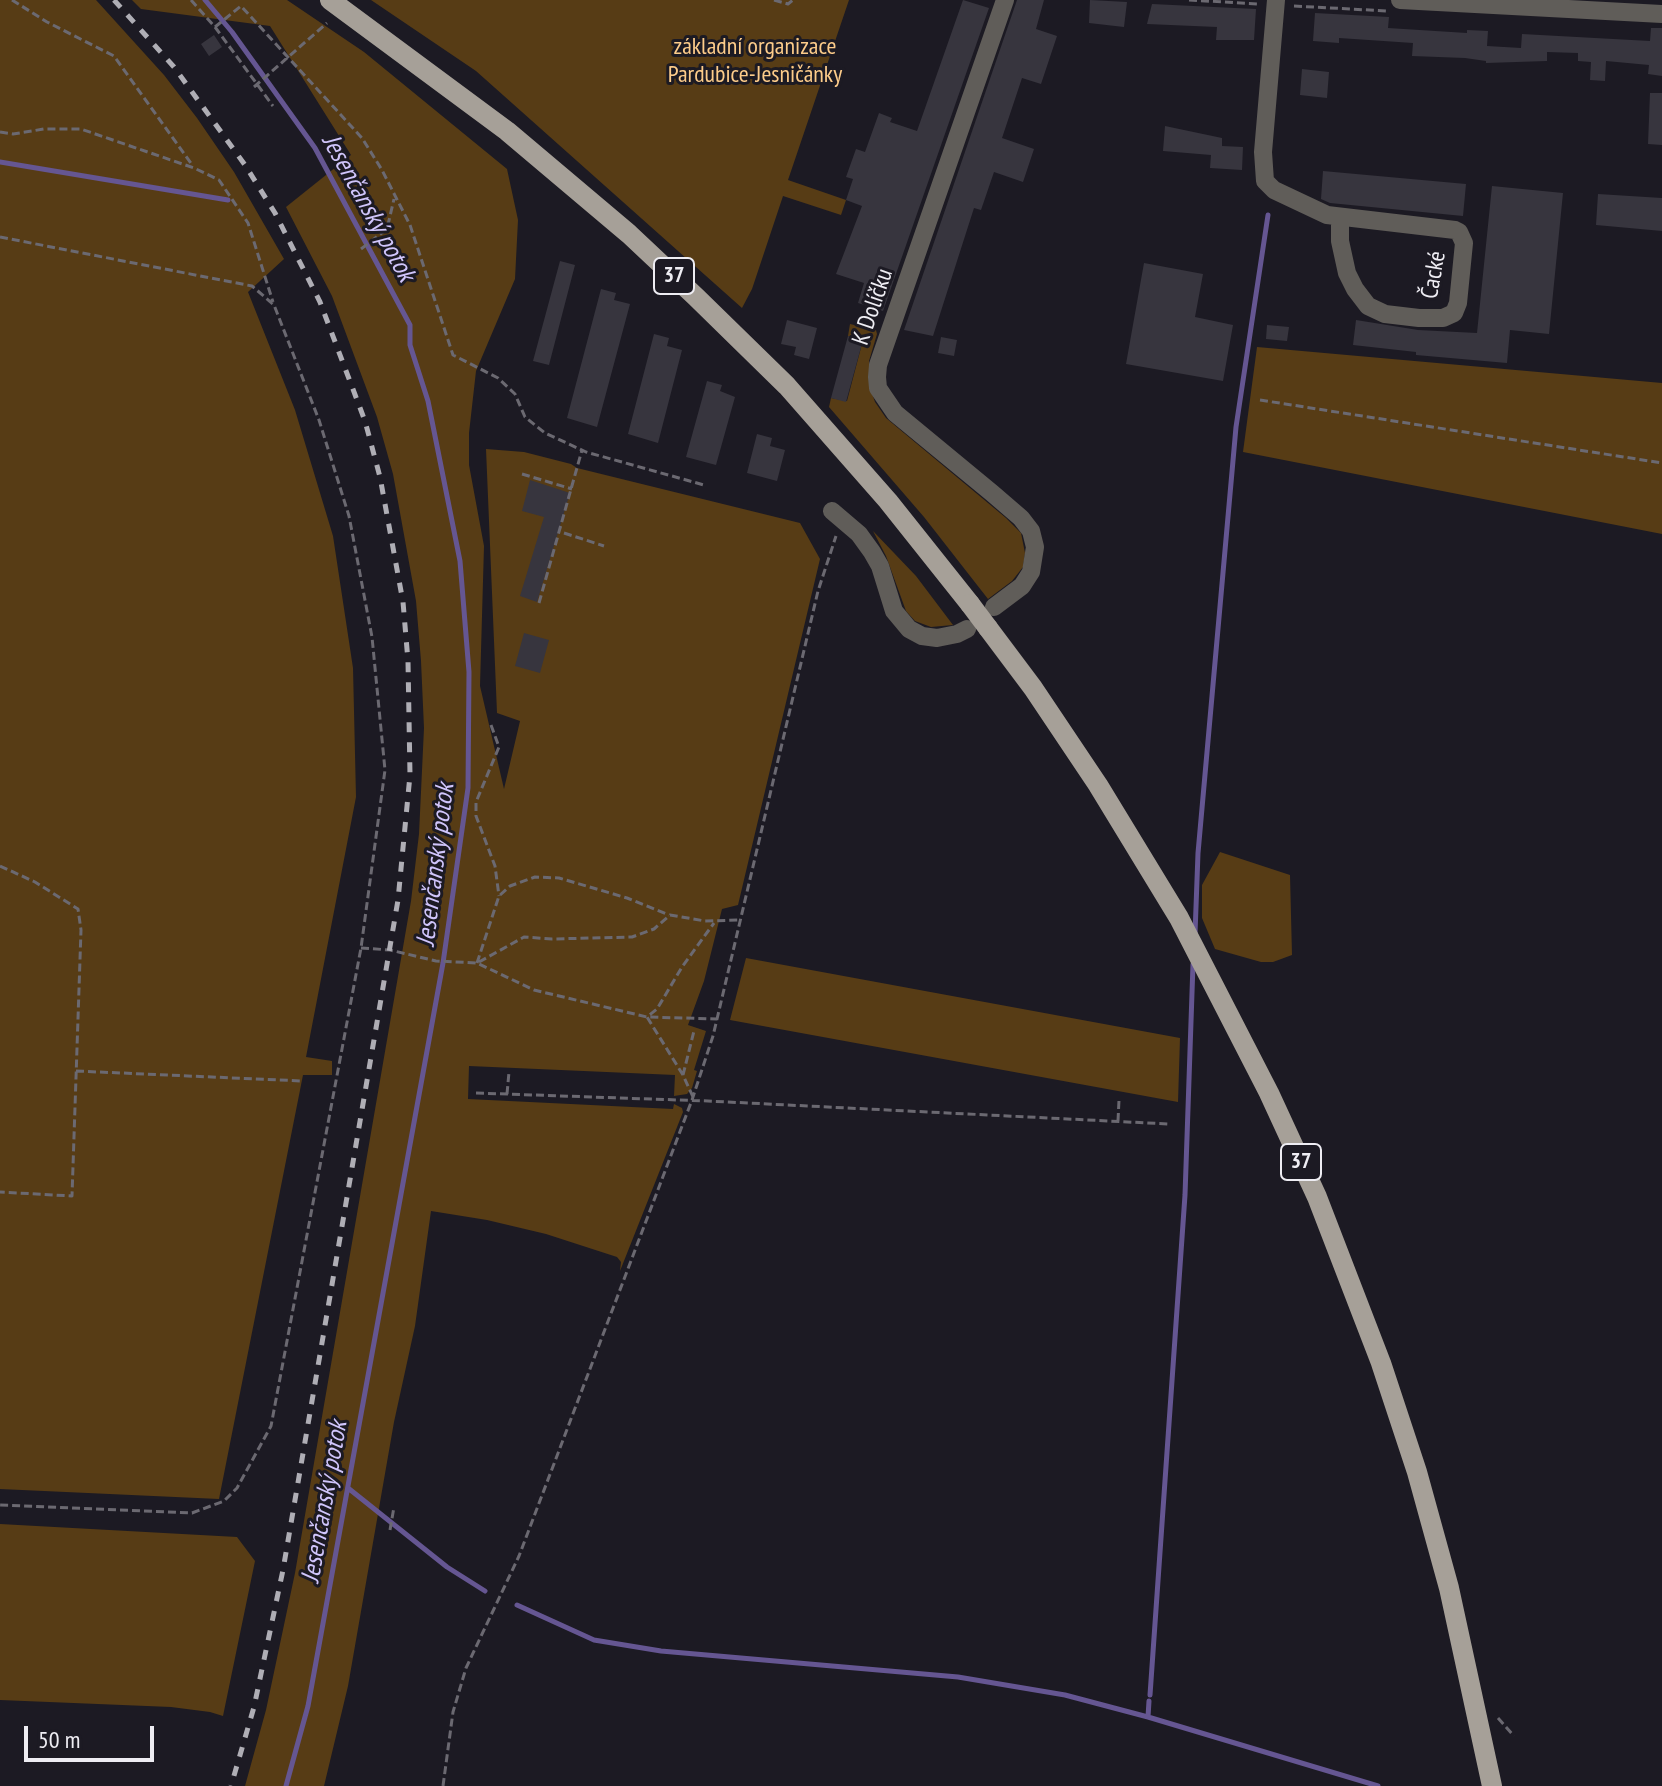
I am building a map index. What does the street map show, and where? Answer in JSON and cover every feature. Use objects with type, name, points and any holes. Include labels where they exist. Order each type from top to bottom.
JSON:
[{"type":"main road","name":"37","points":[[334,3],[518,139],[629,234],[787,386],[888,501],[970,604],[1033,688],[1098,785],[1206,968],[1302,1163],[1381,1363],[1417,1472],[1449,1588],[1492,1786]]},
{"type":"street","name":"K Dolíčku","points":[[994,607],[1022,586],[1031,572],[1035,547],[1031,531],[1021,518],[895,413],[882,396],[877,377],[878,365],[1005,0]]},
{"type":"street","name":"Čacké","points":[[1276,0],[1270,47],[1263,175],[1274,190],[1315,211],[1340,218],[1459,232],[1464,243],[1458,303],[1454,313],[1443,318],[1419,318],[1385,314],[1368,306],[1347,273],[1340,241],[1340,218]]},
{"type":"street","points":[[1400,0],[1662,14]]},
{"type":"street","points":[[837,514],[872,552],[880,566],[894,611],[909,629],[922,636],[937,638],[967,629]]},
{"type":"path","points":[[12,0],[114,56],[194,168]]},
{"type":"path","points":[[191,0],[216,26],[270,105]]},
{"type":"path","points":[[235,0],[362,138],[382,170],[410,225],[453,355],[498,378],[515,394],[525,417],[545,433],[582,450],[704,485]]},
{"type":"path","points":[[774,0],[788,4],[793,0]]},
{"type":"path","points":[[256,84],[323,29],[334,3]]},
{"type":"path","points":[[216,26],[241,6]]},
{"type":"path","points":[[0,132],[13,134],[44,129],[81,129],[194,168],[219,180],[248,223],[274,305],[319,420],[349,516],[372,637],[385,770],[361,948],[271,1426],[237,1488],[224,1501],[192,1513],[0,1505]]},
{"type":"path","points":[[361,249],[387,229],[394,197]]},
{"type":"path","points":[[0,237],[252,286],[274,305]]},
{"type":"path","points":[[1260,400],[1662,463]]},
{"type":"path","points":[[539,603],[582,450]]},
{"type":"path","points":[[522,474],[572,490]]},
{"type":"path","points":[[443,1786],[453,1712],[466,1668],[519,1556],[692,1098],[717,1019],[837,514]]},
{"type":"path","points":[[564,533],[604,546]]},
{"type":"path","points":[[477,963],[499,896],[495,866],[476,816],[476,802],[499,747],[491,725]]},
{"type":"path","points":[[0,866],[35,882],[78,909],[81,930],[72,1196],[0,1192]]},
{"type":"path","points":[[499,896],[510,886],[535,877],[559,878],[627,898],[670,915],[715,921],[741,920]]},
{"type":"path","points":[[477,963],[524,937],[632,937],[654,929],[670,915]]},
{"type":"path","points":[[647,1017],[657,1009],[715,921]]},
{"type":"path","points":[[361,948],[390,950],[436,961],[477,963],[534,990],[647,1017],[717,1019]]},
{"type":"path","points":[[647,1017],[683,1075],[692,1098]]},
{"type":"path","points":[[683,1075],[694,1031]]},
{"type":"path","points":[[76,1071],[302,1081]]},
{"type":"path","points":[[507,1094],[509,1072]]},
{"type":"path","points":[[476,1093],[692,1098],[1168,1124]]},
{"type":"path","points":[[1118,1121],[1119,1100]]},
{"type":"path","points":[[390,1530],[394,1507]]},
{"type":"green space","points":[[0,0],[96,0],[164,75],[197,118],[234,172],[284,259],[248,292],[295,410],[333,536],[353,668],[356,797],[306,1057],[332,1061],[332,1075],[303,1075],[219,1499],[0,1489]]},
{"type":"green space","points":[[132,0],[287,0],[364,52],[507,169],[518,220],[515,279],[476,371],[469,433],[469,465],[484,546],[480,686],[504,789],[520,721],[497,713],[486,449],[524,452],[800,523],[820,559],[738,905],[722,909],[704,981],[688,1025],[706,1031],[692,1088],[687,1094],[674,1096],[675,1075],[469,1066],[468,1099],[673,1109],[674,1104],[683,1112],[620,1271],[621,1262],[617,1257],[546,1234],[431,1211],[415,1326],[394,1422],[348,1686],[324,1786],[245,1786],[266,1710],[295,1573],[411,901],[419,834],[424,728],[416,601],[393,474],[377,417],[332,296],[286,207],[351,155],[270,26],[141,9]]},
{"type":"green space","name":"základní organizace Pardubice-Jesničánky","points":[[371,0],[849,0],[788,180],[846,200],[841,215],[783,196],[752,289],[742,308],[476,71]]},
{"type":"green space","points":[[850,324],[876,330],[869,361],[870,388],[886,418],[1021,533],[1025,553],[1023,567],[1012,581],[988,599],[924,517],[829,407],[831,398],[847,401],[863,340],[848,336]]},
{"type":"green space","points":[[1257,347],[1662,383],[1662,534],[1243,452]]},
{"type":"green space","points":[[873,531],[916,576],[953,625],[931,627],[915,621],[906,611],[886,556]]},
{"type":"green space","points":[[1220,852],[1290,875],[1292,955],[1273,962],[1261,962],[1215,949],[1202,918],[1202,885]]},
{"type":"green space","points":[[746,958],[1180,1038],[1178,1102],[730,1020]]},
{"type":"green space","points":[[0,1524],[237,1537],[255,1561],[223,1716],[171,1707],[0,1700]]},
{"type":"building","points":[[963,0],[989,8],[883,311],[858,303],[864,283],[836,274],[862,206],[846,200],[853,179],[846,177],[856,149],[865,152],[879,113],[892,118],[890,122],[917,131]]},
{"type":"building","points":[[1017,0],[1044,0],[1036,29],[1057,36],[1041,84],[1022,78],[1002,138],[1034,149],[1023,182],[994,172],[981,210],[974,208],[933,336],[904,330]]},
{"type":"building","points":[[1090,0],[1127,2],[1124,27],[1089,23]]},
{"type":"building","points":[[1152,4],[1256,9],[1254,40],[1216,40],[1217,27],[1147,24]]},
{"type":"building","points":[[1315,13],[1389,17],[1388,28],[1467,33],[1467,30],[1488,31],[1487,46],[1521,48],[1522,34],[1650,41],[1651,28],[1662,28],[1662,76],[1648,74],[1649,65],[1606,61],[1605,81],[1590,80],[1591,62],[1578,61],[1578,53],[1547,52],[1547,61],[1486,63],[1465,58],[1412,56],[1413,43],[1339,38],[1339,43],[1313,41]]},
{"type":"building","points":[[214,35],[222,47],[209,56],[201,44]]},
{"type":"building","points":[[1302,69],[1329,72],[1327,98],[1300,95]]},
{"type":"building","points":[[1650,93],[1662,93],[1662,145],[1648,144]]},
{"type":"building","points":[[1165,126],[1222,138],[1222,146],[1243,147],[1242,170],[1210,168],[1211,155],[1163,151]]},
{"type":"building","points":[[1323,171],[1466,184],[1463,216],[1330,203],[1321,199]]},
{"type":"building","points":[[1492,186],[1563,193],[1549,334],[1510,330],[1507,363],[1416,355],[1416,352],[1353,345],[1356,320],[1418,330],[1477,333]]},
{"type":"building","points":[[1598,194],[1662,198],[1662,231],[1596,225]]},
{"type":"building","points":[[560,261],[575,265],[549,365],[533,361]]},
{"type":"building","points":[[1144,263],[1203,274],[1195,317],[1233,325],[1223,381],[1126,364]]},
{"type":"building","points":[[601,289],[616,293],[614,300],[630,304],[597,427],[567,418]]},
{"type":"building","points":[[787,320],[817,328],[809,359],[794,355],[796,347],[781,344]]},
{"type":"building","points":[[1267,325],[1289,327],[1287,341],[1266,339]]},
{"type":"building","points":[[654,334],[669,338],[667,346],[682,350],[658,443],[628,434]]},
{"type":"building","points":[[848,336],[863,340],[846,402],[831,398]]},
{"type":"building","points":[[941,337],[957,340],[954,356],[938,353]]},
{"type":"building","points":[[707,381],[722,385],[720,391],[735,397],[716,465],[686,457]]},
{"type":"building","points":[[757,434],[772,438],[770,446],[785,450],[777,481],[747,473]]},
{"type":"building","points":[[530,480],[570,493],[537,602],[520,596],[544,517],[522,511]]},
{"type":"building","points":[[524,633],[549,640],[540,673],[515,666]]},
{"type":"waterway","name":"Jesenčanský potok","points":[[205,0],[232,32],[315,148],[410,325],[410,345],[428,401],[460,561],[469,672],[468,788],[443,963],[308,1706],[286,1786]]},
{"type":"waterway","points":[[0,162],[228,200]]},
{"type":"waterway","points":[[1195,934],[1198,853],[1236,427],[1268,215]]},
{"type":"waterway","points":[[1150,1695],[1185,1195],[1193,964]]},
{"type":"waterway","points":[[348,1488],[447,1567],[485,1591]]},
{"type":"waterway","points":[[517,1605],[594,1640],[661,1651],[958,1677],[1065,1695],[1148,1717]]},
{"type":"waterway","points":[[1149,1701],[1148,1717],[1378,1786]]},
{"type":"railway","points":[[114,0],[174,67],[245,165],[275,213],[320,302],[365,421],[380,477],[403,602],[408,661],[410,775],[398,900],[283,1570],[254,1707],[231,1786]]}]
